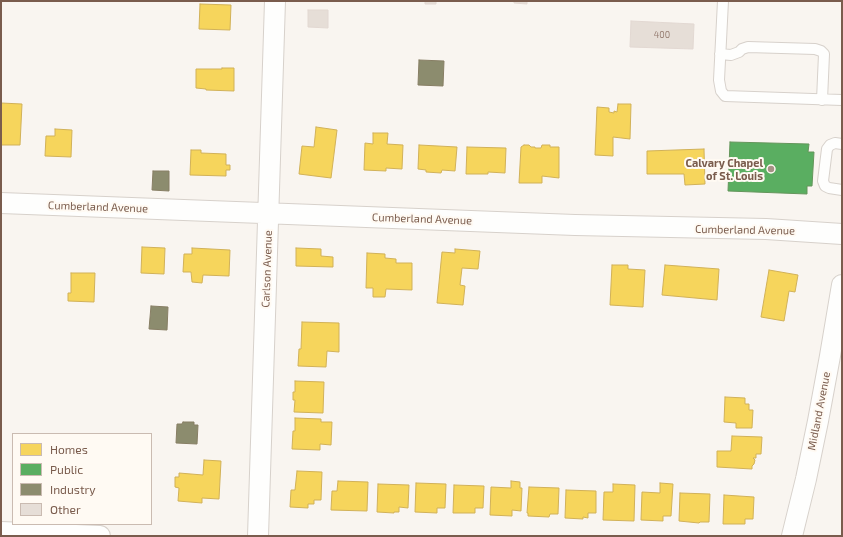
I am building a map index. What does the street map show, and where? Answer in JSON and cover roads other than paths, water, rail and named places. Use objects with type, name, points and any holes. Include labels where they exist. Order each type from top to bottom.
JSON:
[{"type":"street","name":"Carlson Avenue","points":[[258,536],[275,1]]},
{"type":"street","name":"Cumberland Avenue","points":[[1,203],[568,225],[766,229],[842,234]]},
{"type":"street","name":"Midland Avenue","points":[[792,536],[818,421],[842,285]]},
{"type":"street","points":[[1,532],[100,536]]},
{"type":"lane","points":[[723,1],[719,80],[721,91],[725,96],[842,100]]},
{"type":"lane","points":[[720,54],[731,55],[748,47],[815,49],[821,51],[824,54],[822,100]]},
{"type":"lane","points":[[842,144],[830,145],[827,149],[823,181],[825,186],[829,188],[842,190]]},
{"type":"place","name":"Calvary Chapel of St. Louis","points":[[771,169]]}]
